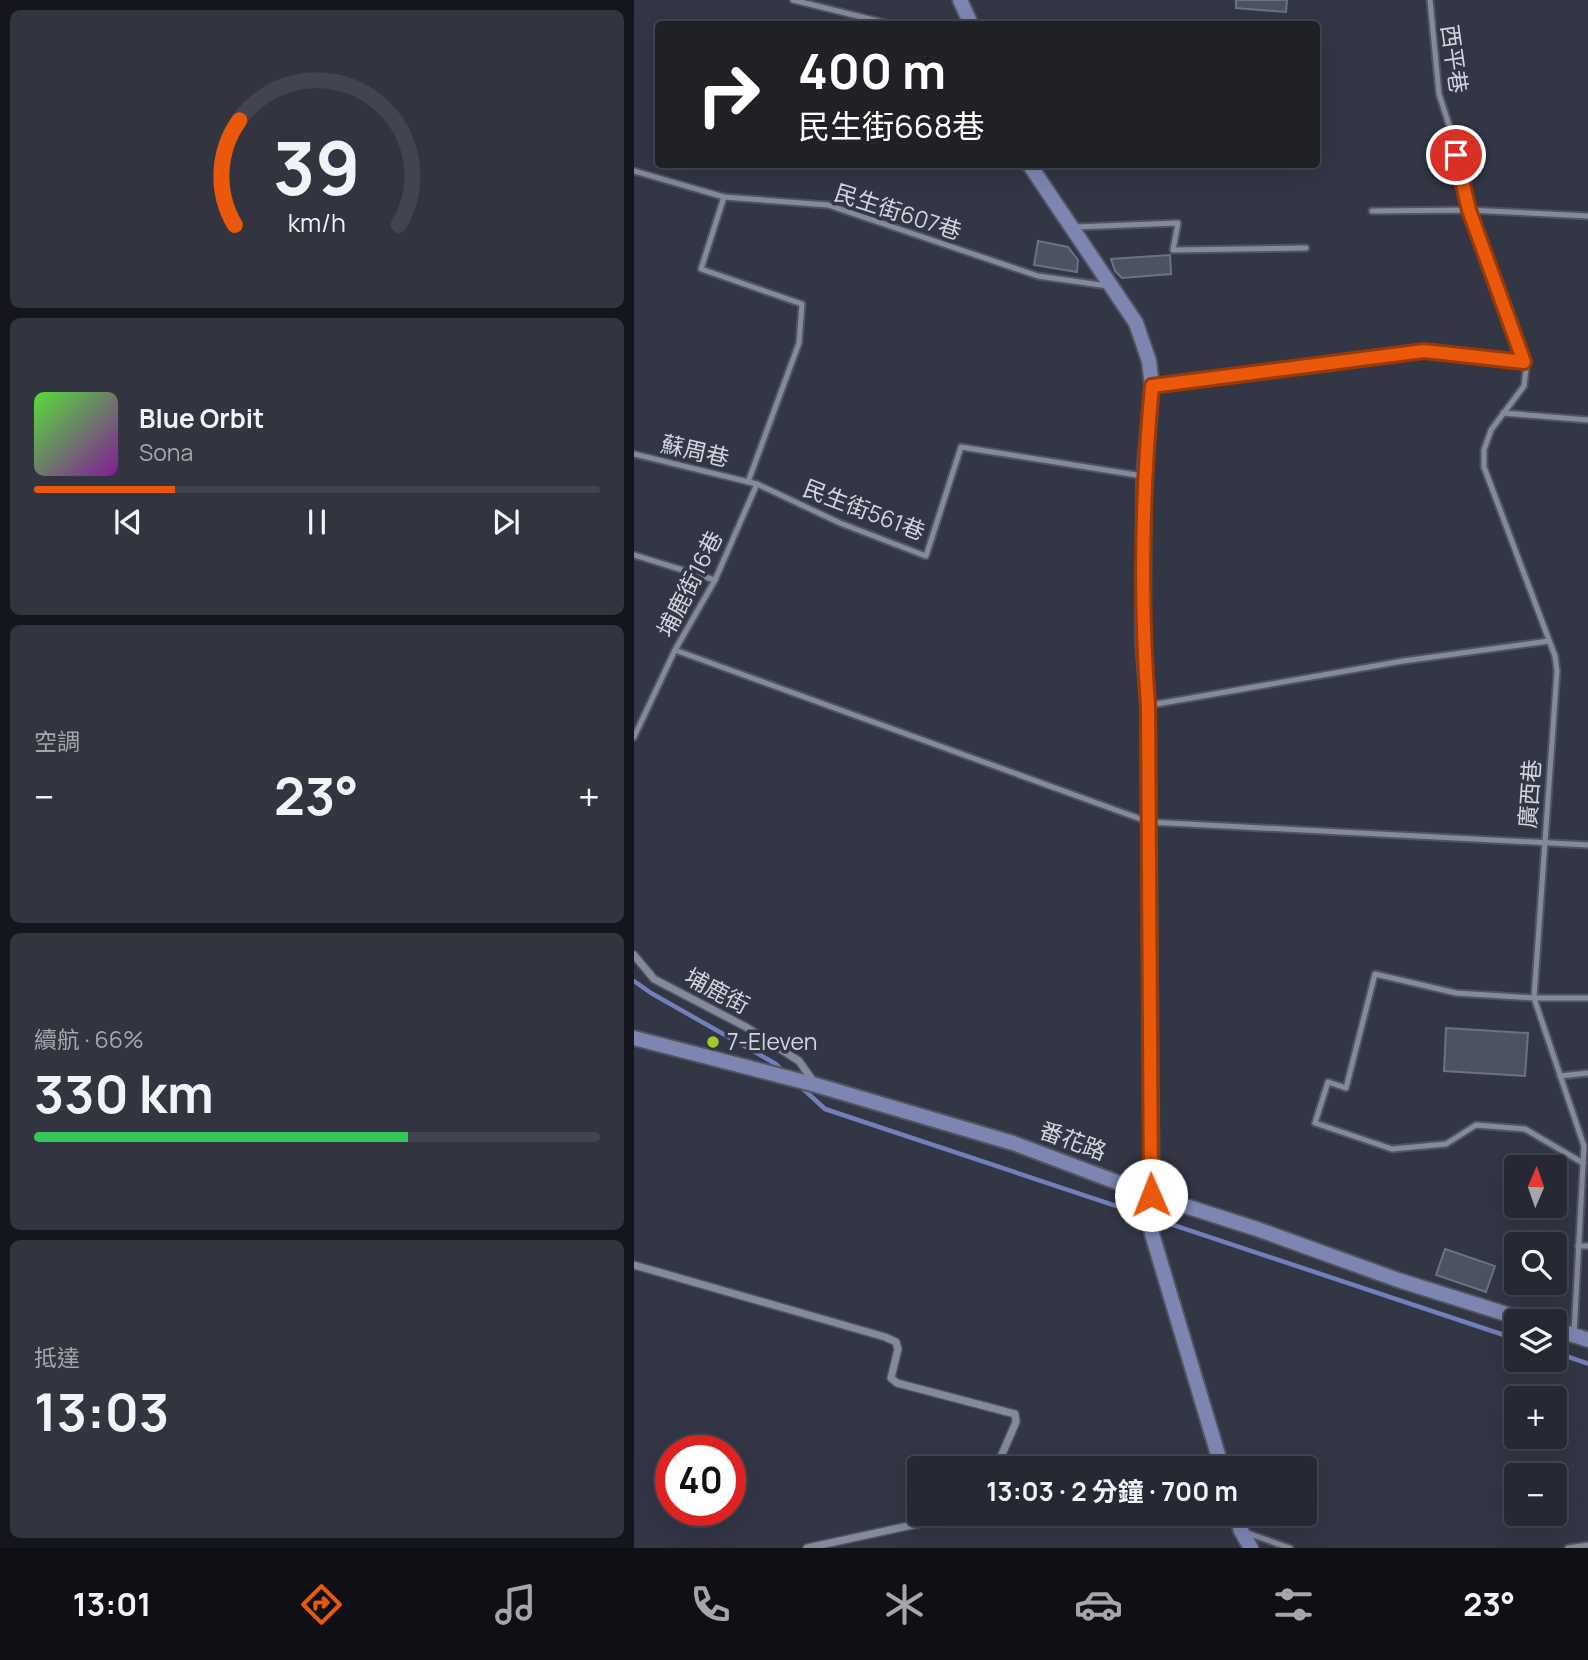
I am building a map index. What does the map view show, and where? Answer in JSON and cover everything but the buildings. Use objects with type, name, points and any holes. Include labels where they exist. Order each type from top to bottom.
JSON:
[{"type":"street","points":[[960,0],[970,21]]},
{"type":"street","points":[[1032,168],[1136,324],[1149,361],[1152,386],[1144,476],[1143,642],[1148,706],[1152,1234],[1218,1456]]},
{"type":"street","name":"埔鹿街","points":[[634,955],[654,979],[745,1027],[798,1061],[816,1085]]},
{"type":"street","name":"番花路","points":[[634,1038],[816,1085],[1013,1143],[1151,1195],[1256,1228],[1398,1280],[1504,1313]]},
{"type":"street","points":[[634,1265],[896,1342],[898,1349],[891,1378],[897,1383],[1015,1415],[1016,1422],[1001,1456]]},
{"type":"street","points":[[1567,1333],[1588,1340]]},
{"type":"street","points":[[807,1548],[907,1526]]},
{"type":"street","points":[[1240,1526],[1251,1548]]},
{"type":"lane","points":[[793,0],[878,21]]},
{"type":"lane","name":"西平巷","points":[[1430,0],[1440,94],[1469,210],[1524,362]]},
{"type":"lane","name":"民生街607巷","points":[[634,171],[724,197],[828,205],[1038,276],[1109,286]]},
{"type":"lane","points":[[724,197],[701,269],[802,304],[799,343],[748,482]]},
{"type":"lane","points":[[1372,211],[1469,210],[1588,216]]},
{"type":"lane","points":[[1072,227],[1178,223],[1173,250],[1306,248]]},
{"type":"lane","points":[[1152,386],[1424,351],[1524,362]]},
{"type":"lane","name":"廣西巷","points":[[1524,362],[1524,386],[1491,430],[1484,450],[1484,467],[1549,641],[1557,671],[1534,998],[1584,1146],[1574,1335]]},
{"type":"lane","points":[[1503,413],[1588,420]]},
{"type":"lane","name":"民生街561巷","points":[[748,482],[840,523],[926,556],[961,447],[1144,476]]},
{"type":"lane","name":"蘇周巷","points":[[634,454],[748,482]]},
{"type":"lane","name":"埔鹿街16巷","points":[[634,737],[675,650],[715,580],[757,484]]},
{"type":"lane","points":[[634,555],[715,580]]},
{"type":"lane","points":[[1148,706],[1403,661],[1549,641]]},
{"type":"lane","points":[[675,650],[1149,822],[1588,845]]},
{"type":"lane","points":[[1583,1163],[1525,1129],[1476,1125],[1446,1144],[1392,1149],[1315,1123],[1328,1082],[1346,1088],[1375,974],[1456,993],[1588,998]]},
{"type":"lane","points":[[1560,1076],[1588,1073]]},
{"type":"lane","points":[[1578,1246],[1588,1246]]},
{"type":"lane","points":[[1241,1531],[1290,1548]]},
{"type":"lane","points":[[1568,1548],[1588,1545]]},
{"type":"waterway","points":[[634,981],[776,1064],[783,1071]]},
{"type":"waterway","points":[[800,1086],[825,1109],[1504,1335]]},
{"type":"waterway","points":[[1567,1356],[1589,1364]]},
{"type":"place","name":"7-Eleven","points":[[713,1042]]},
{"type":"route","points":[[1151,1195],[1148,706],[1143,642],[1144,476],[1152,386],[1424,351],[1524,362],[1469,210],[1456,155]]}]
